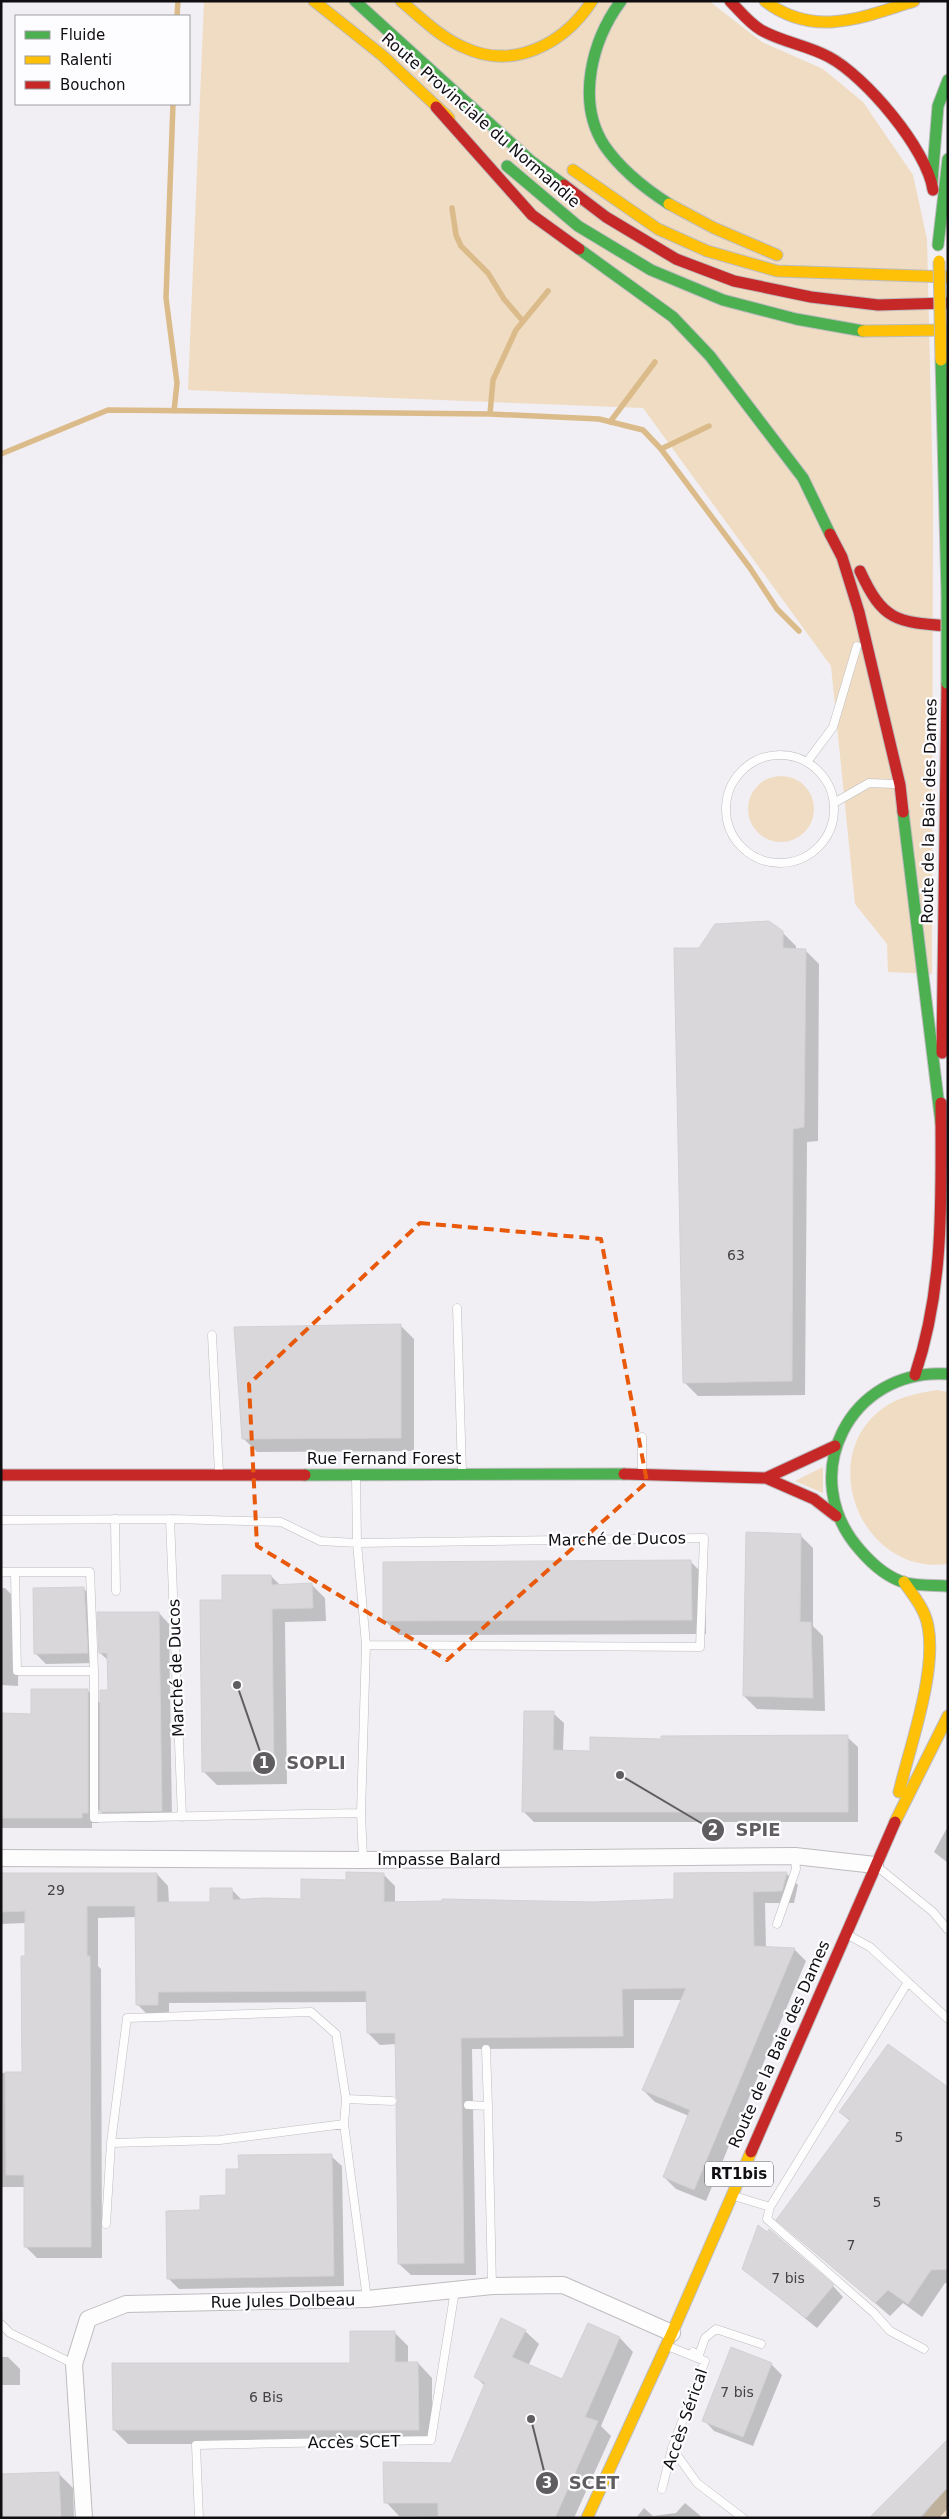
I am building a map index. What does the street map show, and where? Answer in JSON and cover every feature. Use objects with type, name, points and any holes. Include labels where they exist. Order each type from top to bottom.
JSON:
[{"type":"main road","name":"Route Provinciale du Normandie","points":[[314,1],[383,56],[436,107],[578,226],[651,270],[724,300],[796,319],[864,331],[948,330]]},
{"type":"main road","name":"Route Provinciale du Normandie","points":[[356,1],[532,161],[606,218],[676,259],[734,281],[810,298],[878,305],[948,303]]},
{"type":"main road","points":[[401,1],[462,47],[478,54],[516,56],[542,49],[559,39],[588,9],[592,1]]},
{"type":"main road","points":[[621,1],[602,33],[592,60],[588,90],[592,118],[602,145],[624,169],[664,201],[711,228],[822,273]]},
{"type":"main road","points":[[730,1],[761,30],[815,50],[841,65],[860,80],[888,111],[910,141],[932,182]]},
{"type":"main road","points":[[765,1],[780,12],[799,19],[828,23],[855,20],[914,1]]},
{"type":"main road","points":[[399,41],[508,124]]},
{"type":"main road","points":[[938,245],[932,182],[938,106],[948,80]]},
{"type":"main road","points":[[436,107],[532,215],[673,317],[710,356],[803,478],[832,508]]},
{"type":"main road","points":[[938,245],[948,158]]},
{"type":"main road","points":[[567,166],[658,229],[707,251],[777,271],[948,277]]},
{"type":"main road","name":"Route de la Baie des Dames","points":[[915,1376],[925,1352],[941,1262],[947,574],[938,245]]},
{"type":"main road","points":[[803,478],[842,557],[859,612],[900,785],[941,1123]]},
{"type":"main road","points":[[849,544],[870,597],[886,613],[902,622],[948,626]]},
{"type":"main road","name":"Route de la Baie des Dames","points":[[941,1262],[948,1288]]},
{"type":"main road","points":[[948,1374],[915,1376],[888,1385],[865,1401],[847,1422],[835,1446],[830,1481],[836,1516],[852,1544],[875,1567],[904,1582],[934,1587],[948,1586]]},
{"type":"main road","name":"Rue Fernand Forest","points":[[766,1478],[835,1446]]},
{"type":"main road","name":"Rue Fernand Forest","points":[[1,1475],[642,1474],[766,1478],[814,1499],[836,1516]]},
{"type":"main road","name":"Route de la Baie des Dames","points":[[891,1830],[929,1658],[928,1628],[923,1610],[904,1582]]},
{"type":"main road","name":"Route de la Baie des Dames","points":[[587,2518],[669,2340],[730,2195],[891,1830],[948,1716]]},
{"type":"street","name":"Impasse Balard","points":[[1,1858],[363,1860],[795,1856],[875,1866]]},
{"type":"street","name":"Rue Jules Dolbeau","points":[[84,2518],[74,2364],[88,2319],[126,2304],[367,2299],[492,2286],[563,2285],[669,2340]]},
{"type":"lane","points":[[807,762],[833,727],[862,630]]},
{"type":"lane","points":[[776,755],[792,756],[807,762],[820,773],[830,787],[834,803],[834,820],[828,835],[818,848],[792,862],[766,861],[754,856],[737,842],[729,828],[726,813],[727,797],[734,780],[745,767],[760,758],[776,755]]},
{"type":"lane","points":[[834,803],[869,783],[900,785]]},
{"type":"lane","points":[[457,1308],[462,1474]]},
{"type":"lane","points":[[212,1334],[219,1474]]},
{"type":"lane","points":[[642,1438],[642,1474]]},
{"type":"lane","points":[[356,1474],[357,1543],[366,1645],[361,1813],[363,1860]]},
{"type":"lane","points":[[115,1519],[116,1591]]},
{"type":"lane","name":"Marché de Ducos","points":[[170,1519],[182,1817]]},
{"type":"lane","name":"Marché de Ducos","points":[[1,1520],[170,1519],[281,1522],[320,1540],[357,1543],[704,1538],[700,1647],[366,1645]]},
{"type":"lane","points":[[1,1572],[90,1572],[94,1671],[94,1818],[361,1813]]},
{"type":"lane","points":[[14,1573],[17,1671],[94,1671]]},
{"type":"lane","points":[[777,1924],[796,1869],[795,1856]]},
{"type":"lane","points":[[875,1866],[933,1912],[946,1925]]},
{"type":"lane","points":[[845,1933],[870,1947],[948,2019]]},
{"type":"lane","points":[[908,1982],[770,2207],[767,2219],[874,2313],[890,2331],[924,2349]]},
{"type":"lane","points":[[106,2224],[110,2143],[127,2018],[311,2012],[336,2034],[346,2099],[344,2124],[367,2299]]},
{"type":"lane","points":[[486,2049],[492,2286]]},
{"type":"lane","points":[[346,2099],[392,2101]]},
{"type":"lane","points":[[468,2105],[488,2106]]},
{"type":"lane","points":[[110,2143],[220,2140],[344,2124]]},
{"type":"lane","points":[[730,2195],[770,2207]]},
{"type":"lane","name":"Accès SCET","points":[[200,2518],[196,2445],[432,2440],[456,2290]]},
{"type":"lane","points":[[1,2324],[10,2333],[74,2364]]},
{"type":"lane","points":[[669,2340],[699,2355],[705,2338],[716,2329],[760,2344]]},
{"type":"lane","name":"Accès Sérical","points":[[662,2489],[672,2448],[705,2361],[669,2340]]},
{"type":"lane","points":[[672,2448],[697,2484],[742,2518]]},
{"type":"highlighted area","points":[[420,1223],[601,1239],[647,1482],[447,1660],[257,1546],[249,1384]]},
{"type":"shaded area","points":[[204,1],[709,1],[762,42],[823,69],[863,102],[913,175],[927,239],[933,495],[932,974],[888,972],[887,944],[855,904],[831,666],[643,408],[188,390]]},
{"type":"shaded area","points":[[781,776],[794,779],[804,786],[811,796],[814,809],[811,822],[804,832],[794,839],[781,842],[768,839],[758,832],[751,822],[748,809],[751,796],[758,786],[768,779]]},
{"type":"shaded area","points":[[937,1390],[948,1392],[948,1564],[917,1563],[891,1551],[871,1532],[857,1508],[851,1481],[853,1453],[864,1427],[886,1406],[911,1395]]},
{"type":"shaded area","points":[[823,1467],[823,1493],[795,1481]]},
{"type":"shaded area","points":[[948,2484],[948,2518],[922,2518]]},
{"type":"building","points":[[769,921],[783,931],[783,948],[806,949],[804,1127],[793,1129],[792,1381],[683,1383],[674,948],[699,948],[715,924]]},
{"type":"building","points":[[401,1324],[401,1438],[242,1439],[234,1327]]},
{"type":"building","points":[[746,1532],[801,1534],[800,1622],[811,1622],[813,1698],[743,1696]]},
{"type":"building","points":[[691,1560],[692,1620],[383,1621],[383,1562]]},
{"type":"building","points":[[222,1575],[271,1575],[272,1585],[312,1583],[313,1608],[272,1609],[274,1771],[202,1772],[200,1600],[222,1600]]},
{"type":"building","points":[[84,1587],[88,1653],[34,1654],[33,1588]]},
{"type":"building","points":[[97,1612],[159,1612],[162,1811],[100,1812],[100,1690],[108,1690],[107,1653],[99,1653]]},
{"type":"building","points":[[31,1689],[88,1689],[88,1813],[82,1813],[82,1818],[1,1818],[1,1713],[31,1714]]},
{"type":"building","points":[[524,1711],[554,1711],[553,1750],[590,1751],[590,1737],[661,1739],[661,1736],[848,1735],[848,1812],[522,1812]]},
{"type":"building","points":[[346,1872],[384,1873],[384,1902],[442,1901],[442,1899],[594,1902],[674,1899],[674,1873],[787,1872],[782,1891],[753,1892],[754,1946],[795,1948],[694,2190],[663,2177],[690,2110],[642,2090],[686,1988],[622,1989],[623,2036],[461,2038],[464,2263],[398,2264],[396,2105],[398,2101],[396,2097],[395,2033],[367,2033],[366,1991],[158,1992],[158,2005],[136,2005],[135,1906],[87,1906],[87,1956],[90,1956],[91,2247],[24,2247],[24,2175],[6,2175],[5,2072],[22,2072],[21,1956],[25,1956],[25,1911],[1,1912],[1,1873],[157,1873],[157,1902],[210,1902],[210,1888],[232,1888],[233,1900],[263,1898],[301,1899],[301,1879],[346,1880]]},
{"type":"building","points":[[888,2044],[948,2087],[948,2269],[931,2270],[908,2304],[888,2290],[875,2303],[776,2220],[850,2120],[839,2112]]},
{"type":"building","points":[[332,2154],[334,2276],[167,2279],[166,2211],[200,2210],[200,2196],[226,2195],[226,2169],[239,2169],[238,2155]]},
{"type":"building","points":[[758,2225],[767,2232],[769,2229],[834,2285],[806,2318],[742,2269]]},
{"type":"building","points":[[501,2318],[526,2330],[512,2357],[562,2379],[588,2323],[620,2337],[585,2417],[598,2421],[555,2518],[438,2518],[438,2503],[384,2503],[383,2462],[451,2463],[485,2383],[474,2377]]},
{"type":"building","points":[[350,2331],[395,2331],[395,2362],[418,2362],[419,2430],[113,2430],[112,2363],[350,2363]]},
{"type":"building","points":[[731,2347],[772,2363],[743,2437],[702,2421]]},
{"type":"building","points":[[948,2439],[948,2487],[919,2518],[869,2518]]},
{"type":"building","points":[[59,2472],[61,2518],[1,2518],[1,2474]]},
{"type":"waterway","points":[[177,15],[178,1]]},
{"type":"waterway","points":[[173,105],[166,298],[177,383],[174,411]]},
{"type":"waterway","points":[[452,208],[456,235],[461,246],[488,273],[504,299],[522,320]]},
{"type":"waterway","points":[[490,414],[493,380],[516,330],[548,291]]},
{"type":"waterway","points":[[610,422],[655,362]]},
{"type":"waterway","points":[[1,454],[108,410],[490,414],[599,419],[643,430],[661,449],[750,568],[777,609],[799,631]]},
{"type":"waterway","points":[[661,449],[709,426]]},
{"type":"traffic: fast","points":[[355,1],[531,161],[564,185]]},
{"type":"traffic: fast","points":[[621,1],[602,34],[595,52],[589,90],[591,109],[596,128],[604,145],[618,163],[651,192],[669,204]]},
{"type":"traffic: fast","points":[[932,182],[938,106],[948,80]]},
{"type":"traffic: fast","points":[[938,245],[948,159]]},
{"type":"traffic: fast","points":[[507,166],[578,226],[651,270],[723,300],[796,319],[863,331]]},
{"type":"traffic: fast","points":[[579,249],[673,317],[710,356],[803,478],[830,534]]},
{"type":"traffic: fast","points":[[941,360],[947,593]]},
{"type":"traffic: fast","points":[[947,593],[947,683]]},
{"type":"traffic: fast","points":[[903,812],[941,1123]]},
{"type":"traffic: fast","points":[[948,1374],[913,1377],[883,1388],[860,1407],[842,1432],[833,1460],[832,1491],[841,1521],[860,1550],[875,1565],[899,1581],[922,1585],[948,1586]]},
{"type":"traffic: fast","points":[[305,1475],[624,1474]]},
{"type":"traffic: slow","points":[[314,1],[383,56],[449,118]]},
{"type":"traffic: slow","points":[[401,1],[446,38],[482,54],[500,56],[536,49],[552,41],[567,30],[592,1]]},
{"type":"traffic: slow","points":[[765,1],[783,12],[801,19],[820,22],[857,18],[914,1]]},
{"type":"traffic: slow","points":[[573,170],[658,229],[707,251],[777,271],[948,277]]},
{"type":"traffic: slow","points":[[669,204],[714,228],[777,255]]},
{"type":"traffic: slow","points":[[939,261],[941,360]]},
{"type":"traffic: slow","points":[[863,331],[948,330]]},
{"type":"traffic: slow","points":[[899,1792],[926,1687],[930,1644],[928,1626],[924,1614],[904,1582]]},
{"type":"traffic: slow","points":[[895,1822],[948,1716]]},
{"type":"traffic: slow","points":[[587,2518],[672,2333],[751,2152]]},
{"type":"traffic: jam","points":[[730,1],[761,30],[777,38],[812,49],[829,57],[844,66],[860,80],[892,115],[907,135],[928,173],[933,190]]},
{"type":"traffic: jam","points":[[436,107],[532,215],[579,249]]},
{"type":"traffic: jam","points":[[564,185],[606,217],[676,259],[734,281],[811,297],[878,305],[948,303]]},
{"type":"traffic: jam","points":[[830,534],[842,557],[859,612],[900,785],[903,812]]},
{"type":"traffic: jam","points":[[860,571],[876,600],[893,616],[916,623],[948,626]]},
{"type":"traffic: jam","points":[[942,1053],[947,683]]},
{"type":"traffic: jam","points":[[915,1375],[932,1308],[936,1274],[941,1207],[941,1103]]},
{"type":"traffic: jam","points":[[766,1478],[835,1446]]},
{"type":"traffic: jam","points":[[624,1474],[766,1478],[814,1499],[836,1516]]},
{"type":"traffic: jam","points":[[1,1475],[305,1475]]},
{"type":"traffic: jam","points":[[751,2152],[895,1822]]},
{"type":"place","name":"SOPLI","points":[[237,1685]]},
{"type":"place","name":"SPIE","points":[[620,1775]]},
{"type":"place","name":"SCET","points":[[531,2419]]}]
